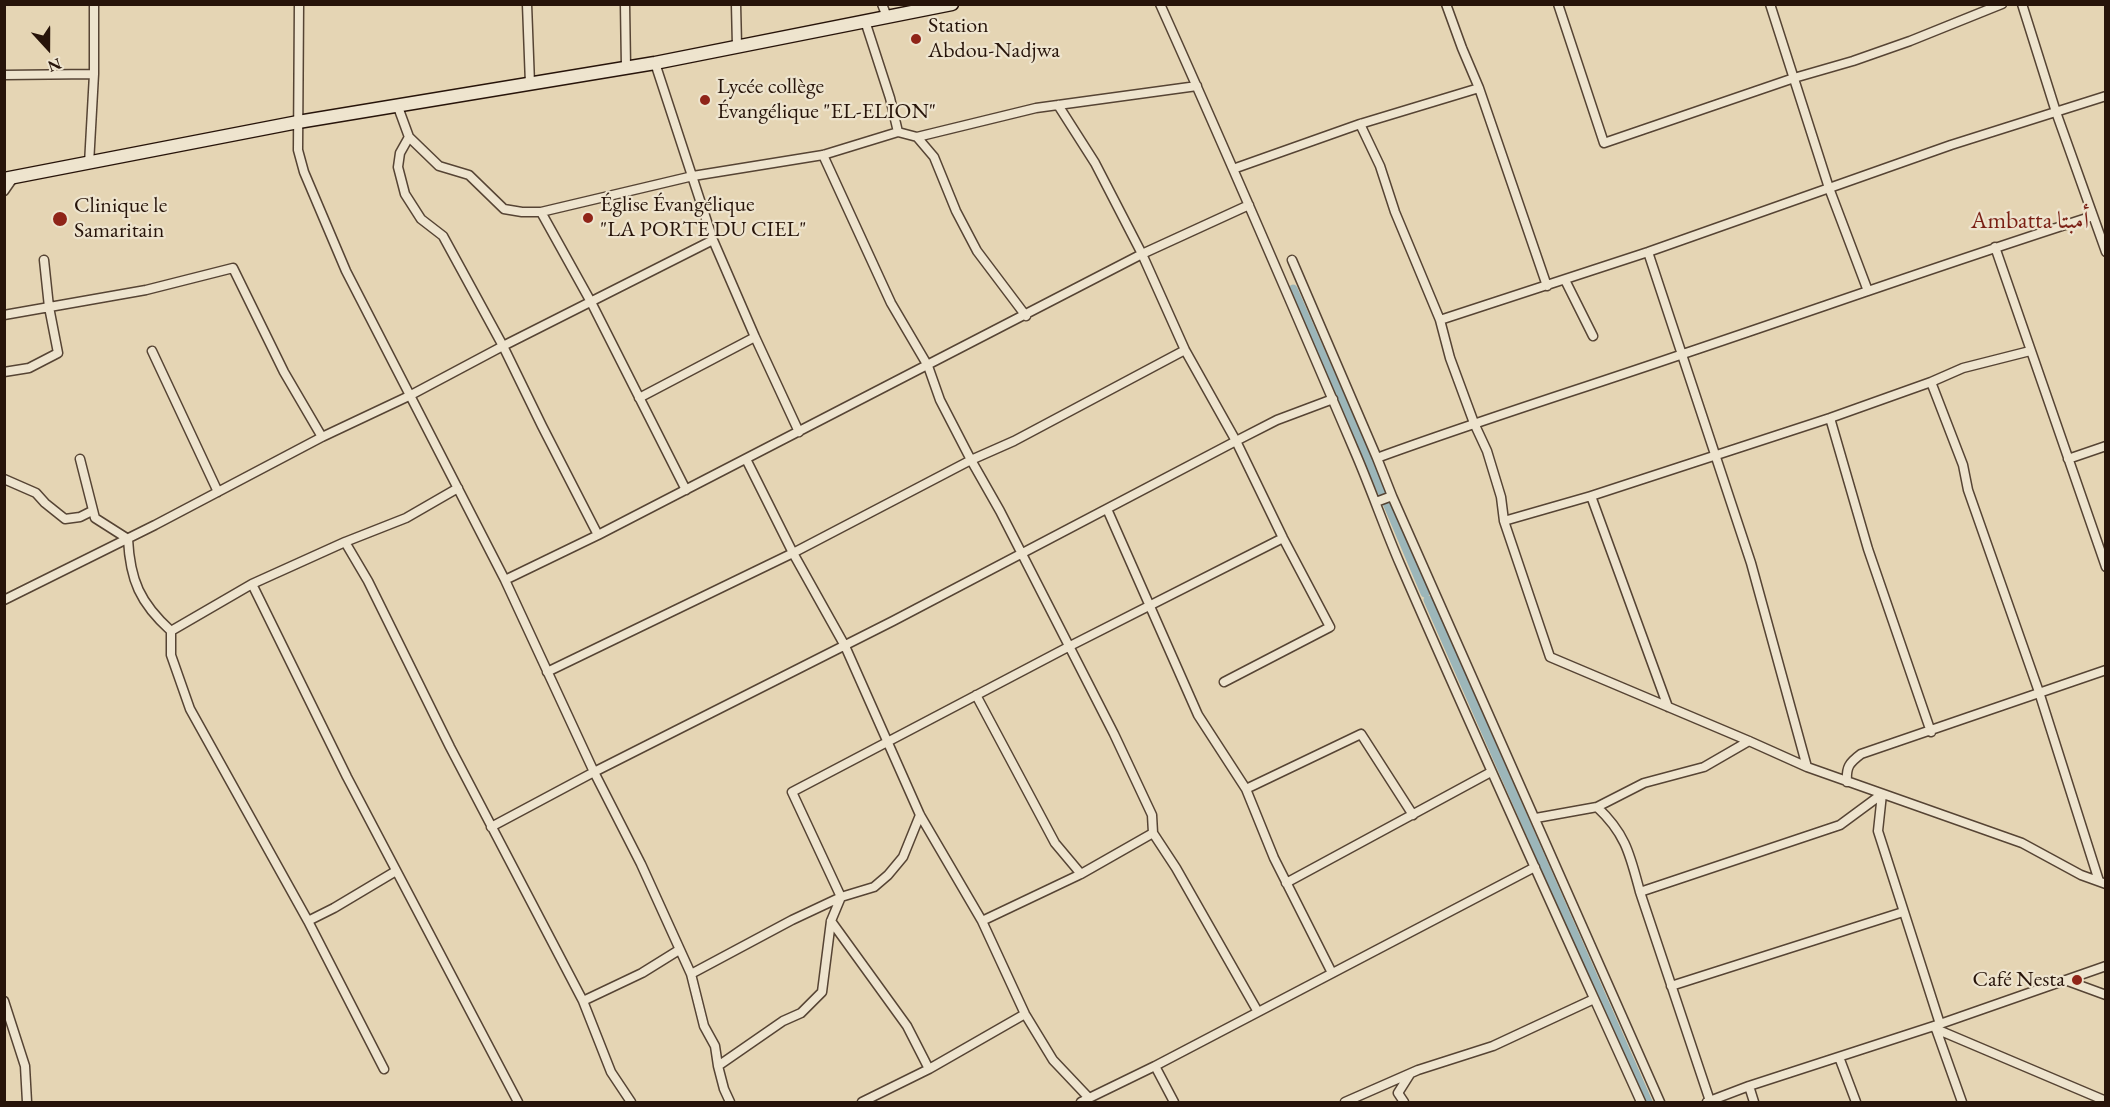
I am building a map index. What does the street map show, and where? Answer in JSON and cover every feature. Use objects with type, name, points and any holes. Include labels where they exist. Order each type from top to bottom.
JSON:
[{"type":"street","points":[[89,164],[94,74],[94,4]]},
{"type":"street","points":[[299,4],[297,150],[304,172],[346,271],[506,580],[594,772],[641,864],[691,974],[704,1026],[715,1046],[724,1089],[730,1102]]},
{"type":"street","points":[[527,4],[530,84]]},
{"type":"street","points":[[625,4],[626,67]]},
{"type":"street","points":[[736,4],[737,46]]},
{"type":"street","points":[[882,4],[887,17]]},
{"type":"street","points":[[4,191],[9,178],[298,122],[654,63],[952,4]]},
{"type":"street","points":[[1160,4],[1491,772],[1516,822],[1641,1102]]},
{"type":"street","points":[[1446,4],[1479,87],[1546,286]]},
{"type":"street","points":[[1558,4],[1604,143],[1899,45],[2002,4]]},
{"type":"street","points":[[1770,4],[1829,188],[1868,291]]},
{"type":"street","points":[[2022,4],[2056,112],[2106,252]]},
{"type":"street","points":[[865,21],[890,98],[898,132]]},
{"type":"street","points":[[654,63],[713,240],[754,337],[799,432]]},
{"type":"street","points":[[4,75],[94,74]]},
{"type":"street","points":[[398,107],[409,137],[439,166],[469,175],[504,209],[522,213],[541,212],[693,176],[823,156],[898,132],[917,137],[1036,108],[1197,86]]},
{"type":"street","points":[[1233,169],[1360,124],[1479,87]]},
{"type":"street","points":[[1440,320],[1648,252],[1951,145],[2106,96]]},
{"type":"street","points":[[1058,105],[1095,163],[1142,254],[1185,350],[1236,441],[1283,538],[1330,627],[1224,682]]},
{"type":"street","points":[[1360,124],[1380,166],[1395,212],[1440,320],[1450,358],[1490,460],[1501,497],[1504,521],[1550,657],[1807,767],[2022,843],[2081,875],[2102,883]]},
{"type":"street","points":[[409,137],[400,153],[398,168],[405,194],[422,219],[443,236],[503,346],[546,436],[598,535]]},
{"type":"street","points":[[917,137],[934,157],[956,211],[977,251],[1026,316]]},
{"type":"street","points":[[823,156],[891,303],[928,366],[940,400],[970,460],[1070,646],[1152,815],[1153,833],[1176,868],[1258,1012]]},
{"type":"street","points":[[506,580],[1026,316],[1142,254],[1248,205]]},
{"type":"street","points":[[541,212],[591,302],[686,490]]},
{"type":"street","points":[[1377,458],[1474,423],[2093,216]]},
{"type":"street","points":[[4,600],[713,240]]},
{"type":"street","points":[[1995,247],[2068,459],[2103,551],[2106,567]]},
{"type":"street","points":[[1648,252],[1751,563],[1807,767]]},
{"type":"street","points":[[4,372],[29,369],[58,353],[49,307],[44,260]]},
{"type":"street","points":[[1292,260],[1392,496],[1660,1102]]},
{"type":"street","points":[[4,315],[146,290],[233,268],[284,372],[322,437]]},
{"type":"street","points":[[1565,280],[1593,336]]},
{"type":"street","points":[[639,398],[754,337]]},
{"type":"street","points":[[547,672],[793,552],[970,460],[1014,441],[1185,350]]},
{"type":"street","points":[[152,351],[218,492]]},
{"type":"street","points":[[1504,521],[1591,496],[1830,418],[1931,382],[1963,368],[2030,351]]},
{"type":"street","points":[[1931,382],[1963,465],[1968,490],[2039,692],[2102,883]]},
{"type":"street","points":[[490,827],[845,646],[1277,420],[1332,399]]},
{"type":"street","points":[[1830,418],[1868,549],[1931,732]]},
{"type":"street","points":[[2068,459],[2106,446]]},
{"type":"street","points":[[80,459],[95,518],[128,539]]},
{"type":"street","points":[[746,459],[793,552],[845,646],[920,814],[982,921],[1025,1014],[1053,1060],[1085,1100],[1155,1066],[1535,867]]},
{"type":"street","points":[[4,479],[36,493],[65,519],[80,517],[92,511]]},
{"type":"street","points":[[171,631],[252,584],[345,542],[406,518],[458,488]]},
{"type":"street","points":[[1376,502],[1392,496]]},
{"type":"street","points":[[1591,496],[1668,707]]},
{"type":"street","points":[[1107,509],[1198,715],[1246,789],[1274,858],[1332,974]]},
{"type":"street","points":[[718,1066],[783,1021],[801,1013],[822,992],[831,921],[841,897],[792,792],[1070,646],[1283,538]]},
{"type":"street","points":[[128,539],[129,556],[137,589],[153,614],[171,631],[171,655],[190,710],[308,921],[384,1069]]},
{"type":"street","points":[[345,542],[378,599],[490,827],[583,1001],[611,1072],[631,1102]]},
{"type":"street","points":[[252,584],[310,704],[518,1102]]},
{"type":"street","points":[[1847,782],[1846,769],[1851,761],[1862,754],[2106,670]]},
{"type":"street","points":[[976,695],[1055,843],[1081,874]]},
{"type":"street","points":[[1246,789],[1361,734],[1413,815]]},
{"type":"street","points":[[1536,818],[1597,807],[1644,783],[1704,767],[1749,741]]},
{"type":"street","points":[[1286,883],[1491,772]]},
{"type":"street","points":[[1640,892],[1840,825],[1882,794]]},
{"type":"street","points":[[1882,794],[1878,831],[1962,1102]]},
{"type":"street","points":[[1597,807],[1621,833],[1631,857],[1640,892],[1708,1102],[1749,1086],[1938,1026],[2106,966]]},
{"type":"street","points":[[691,974],[792,920],[841,897],[874,887],[903,857],[920,814]]},
{"type":"street","points":[[982,921],[1081,874],[1153,833]]},
{"type":"street","points":[[308,921],[396,871]]},
{"type":"street","points":[[1671,987],[1903,912]]},
{"type":"street","points":[[831,921],[907,1026],[929,1069]]},
{"type":"street","points":[[583,1001],[642,973],[679,950]]},
{"type":"street","points":[[2064,980],[2106,995]]},
{"type":"street","points":[[1345,1102],[1410,1074],[1493,1046],[1594,999]]},
{"type":"street","points":[[4,1001],[25,1066],[27,1102]]},
{"type":"street","points":[[862,1102],[929,1069],[1025,1014]]},
{"type":"street","points":[[1938,1026],[2106,1101]]},
{"type":"street","points":[[1839,1057],[1856,1102]]},
{"type":"street","points":[[1155,1066],[1173,1102]]},
{"type":"street","points":[[1404,1102],[1398,1094],[1410,1074]]},
{"type":"street","points":[[1749,1086],[1754,1102]]},
{"type":"waterway","points":[[1293,289],[1382,492]]},
{"type":"waterway","points":[[1387,503],[1425,593]]},
{"type":"waterway","points":[[1428,600],[1648,1102]]},
{"type":"place","name":"Station Abdou-Nadjwa","points":[[916,39]]},
{"type":"place","name":"Lycée collège Évangélique \"EL-ELION\"","points":[[705,100]]},
{"type":"place","name":"Église Évangélique \"LA PORTE DU CIEL\"","points":[[588,218]]},
{"type":"place","name":"Clinique le Samaritain","points":[[60,219]]},
{"type":"place","name":"Café Nesta","points":[[2077,980]]},
{"type":"district","name":"Ambatta أمبتا","points":[[2030,221]]}]
